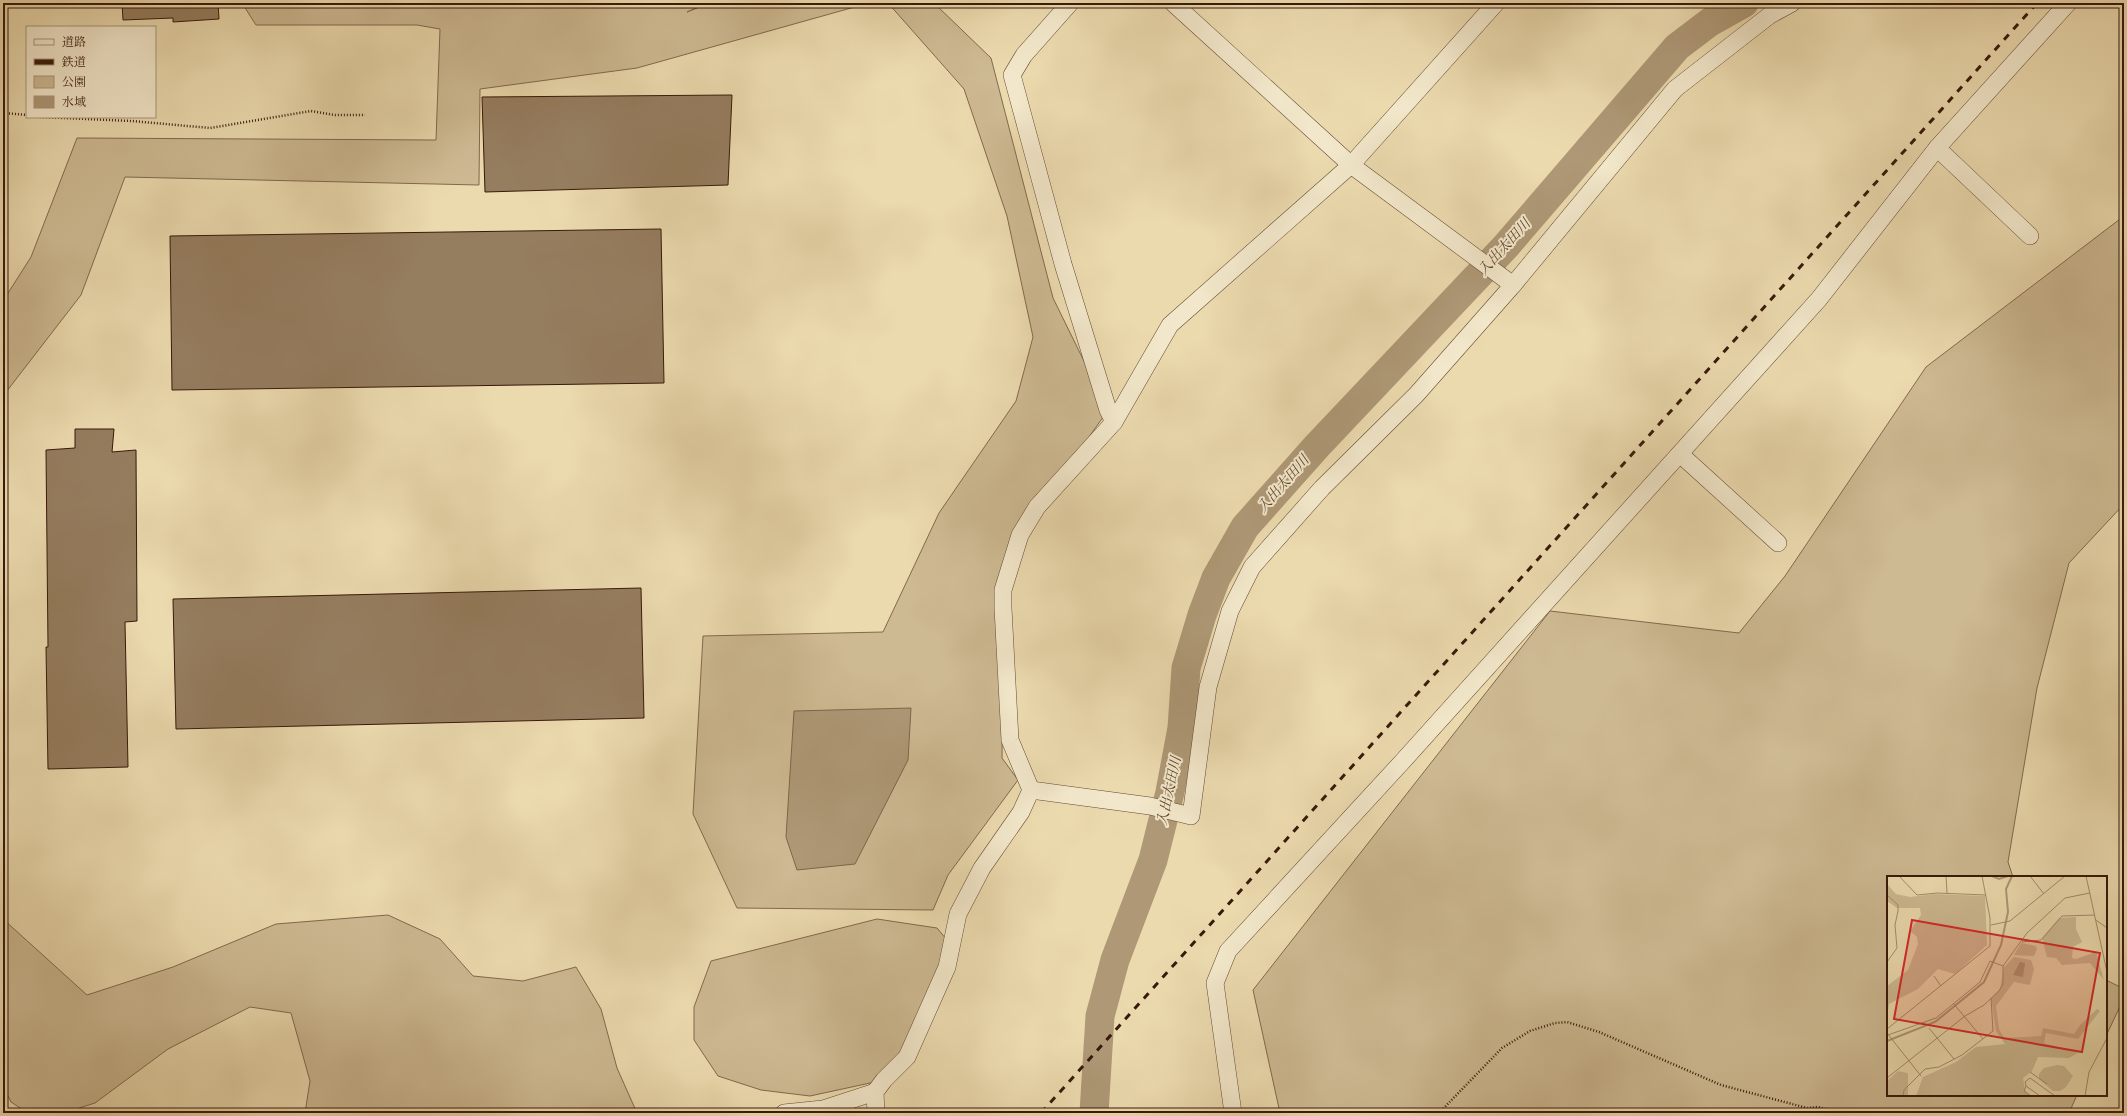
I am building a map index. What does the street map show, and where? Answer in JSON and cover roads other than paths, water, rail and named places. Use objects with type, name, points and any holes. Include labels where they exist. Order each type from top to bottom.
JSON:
[{"type":"street","points":[[1070,3],[1024,54],[1012,75],[1063,264],[1108,410],[1114,422]]},
{"type":"street","points":[[1173,3],[1351,165],[1513,284]]},
{"type":"street","points":[[784,1113],[822,1109],[875,1092],[884,1080],[907,1057],[948,967],[958,914],[982,868],[1021,812],[1031,790],[1010,740],[1003,590],[1020,534],[1037,507],[1114,422],[1170,325],[1351,165],[1496,3]]},
{"type":"street","points":[[1031,790],[1150,806],[1191,816],[1208,687],[1230,610],[1252,566],[1322,488],[1416,395],[1513,284],[1675,89],[1770,15],[1792,3]]},
{"type":"street","points":[[1233,1113],[1215,983],[1228,952],[1680,454],[1819,298],[1937,148],[2068,3]]},
{"type":"street","points":[[1937,148],[2030,236]]},
{"type":"street","points":[[1680,454],[1778,543]]},
{"type":"street","points":[[875,1092],[876,1113]]},
{"type":"water","points":[[911,708],[908,760],[855,864],[797,870],[786,837],[794,711]]},
{"type":"waterway","name":"入出太田川","points":[[1094,1113],[1100,1016],[1115,960],[1153,860],[1170,792],[1182,728],[1186,668],[1202,615],[1216,578],[1245,527],[1317,446],[1506,246],[1677,47],[1710,22],[1744,3]]},
{"type":"railway","points":[[1041,1113],[2037,3]]}]
